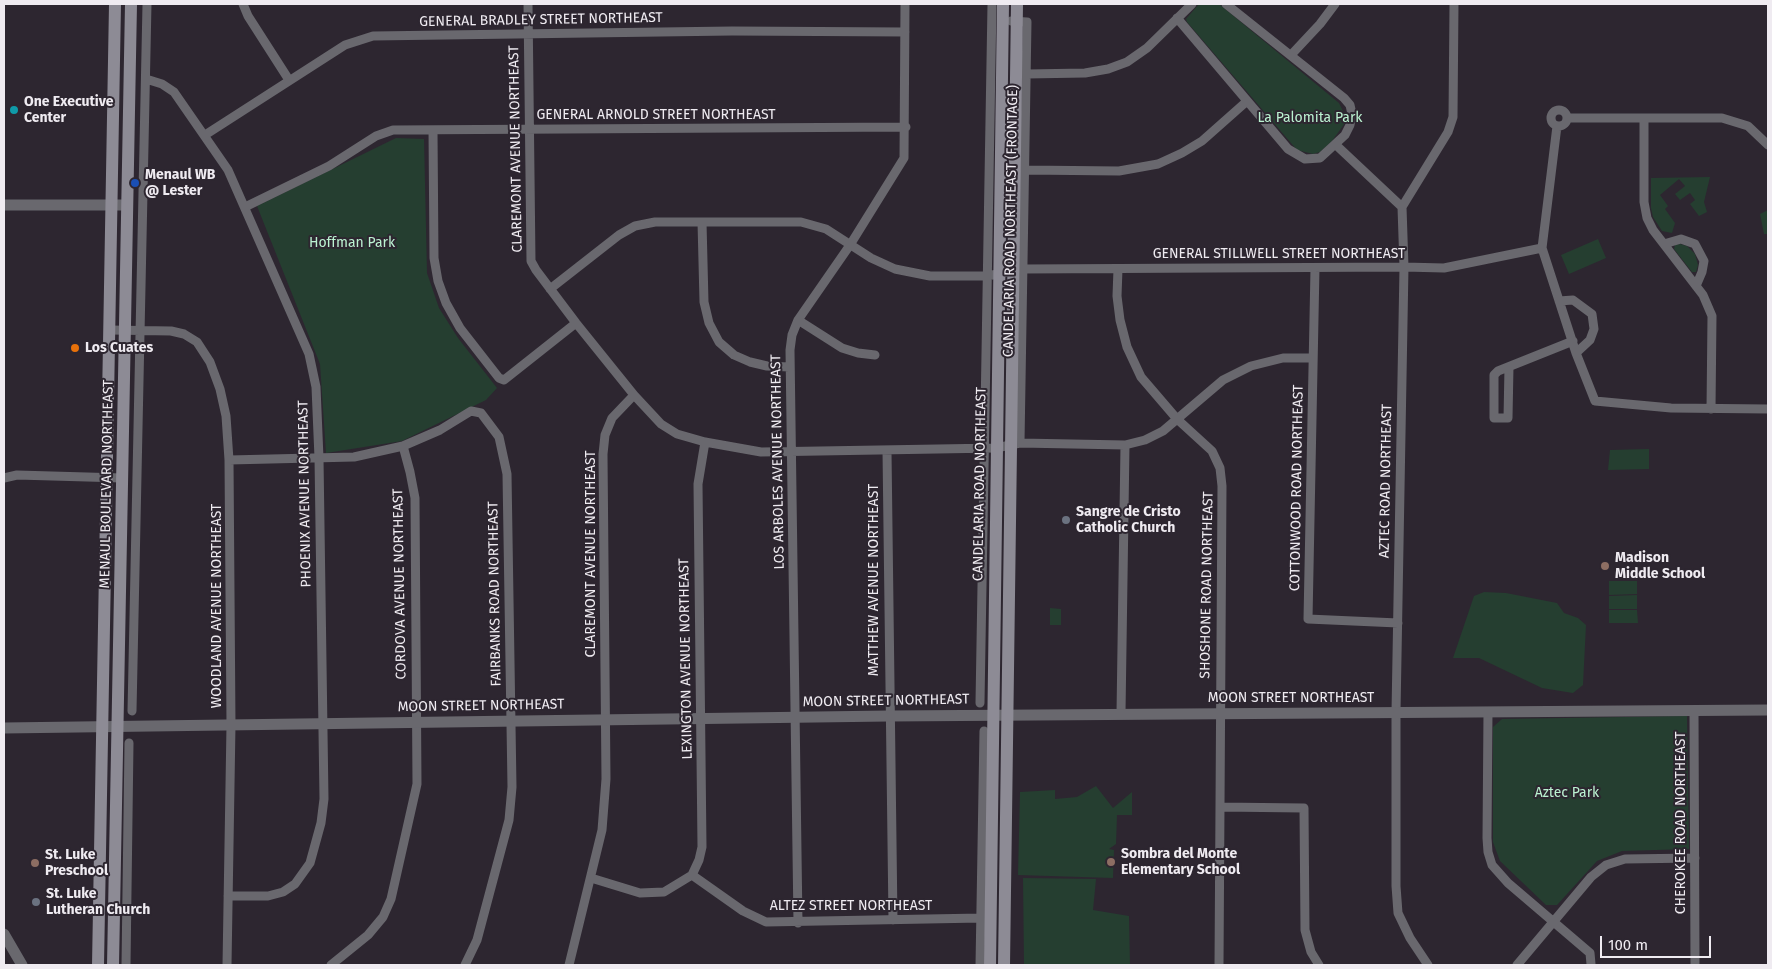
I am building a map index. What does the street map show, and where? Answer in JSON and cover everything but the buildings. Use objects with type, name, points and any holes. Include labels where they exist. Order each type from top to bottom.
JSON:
[{"type":"main road","name":"MENAUL BOULEVARD NORTHEAST","points":[[98,965],[115,4]]},
{"type":"main road","name":"MENAUL BOULEVARD NORTHEAST","points":[[113,965],[131,4]]},
{"type":"main road","name":"CANDELARIA ROAD NORTHEAST","points":[[990,965],[994,715],[990,448],[993,275],[1003,4]]},
{"type":"main road","points":[[1004,965],[1018,271],[1017,4]]},
{"type":"street","points":[[132,711],[148,4]]},
{"type":"street","points":[[243,4],[248,16],[289,80]]},
{"type":"street","name":"CLAREMONT AVENUE NORTHEAST","points":[[528,4],[529,250],[536,270],[634,395],[612,418],[605,436],[606,779],[602,830],[572,964]]},
{"type":"street","name":"LOS ARBOLES AVENUE NORTHEAST","points":[[798,923],[789,367],[792,335],[798,320],[850,245],[900,166],[906,148],[905,4]]},
{"type":"street","points":[[992,4],[993,275]]},
{"type":"street","points":[[1027,74],[1085,73],[1108,69],[1127,62],[1147,48],[1192,4]]},
{"type":"street","points":[[1177,18],[1246,102],[1296,156],[1305,159],[1320,158],[1336,145],[1350,125],[1352,114],[1350,105],[1344,98],[1226,4]]},
{"type":"street","points":[[1291,55],[1320,24],[1335,4]]},
{"type":"street","points":[[1336,145],[1402,208],[1448,132],[1454,117],[1454,4]]},
{"type":"street","points":[[1003,21],[1017,21]]},
{"type":"street","name":"CANDELARIA ROAD NORTHEAST (FRONTAGE)","points":[[1017,21],[1027,22],[1026,170],[1018,271]]},
{"type":"street","name":"GENERAL BRADLEY STREET NORTHEAST","points":[[205,135],[345,45],[372,36],[732,31],[905,32]]},
{"type":"street","name":"PHOENIX AVENUE NORTHEAST","points":[[146,79],[162,84],[174,92],[228,170],[246,206],[312,362],[316,387],[319,458],[324,799],[321,824],[310,863],[295,884],[283,892],[268,896],[228,896]]},
{"type":"street","points":[[1026,170],[1118,171],[1158,164],[1202,141],[1246,102]]},
{"type":"street","points":[[1557,126],[1551,120],[1554,112],[1561,111],[1566,118]]},
{"type":"street","points":[[1566,118],[1735,120],[1748,126],[1768,145]]},
{"type":"street","points":[[1557,126],[1564,125],[1566,118]]},
{"type":"street","points":[[1644,119],[1644,202],[1647,218],[1709,305],[1712,316],[1711,409]]},
{"type":"street","points":[[1557,126],[1542,248],[1576,353],[1595,401],[1671,408],[1768,409]]},
{"type":"street","name":"GENERAL ARNOLD STREET NORTHEAST","points":[[246,206],[329,166],[376,136],[393,130],[906,127]]},
{"type":"street","points":[[433,130],[434,258],[438,280],[446,304],[460,328],[500,378],[508,378],[576,323]]},
{"type":"street","points":[[4,205],[126,204]]},
{"type":"street","name":"AZTEC ROAD NORTHEAST","points":[[1402,208],[1404,266],[1396,712],[1396,886],[1398,913],[1410,938],[1428,965]]},
{"type":"street","name":"GENERAL STILLWELL STREET NORTHEAST","points":[[550,289],[619,235],[635,226],[655,222],[801,222],[826,229],[871,258],[913,274],[993,275],[1018,271],[1118,269],[1404,266],[1444,268],[1542,248]]},
{"type":"street","points":[[702,222],[704,302],[709,323],[720,342],[734,355],[750,362],[789,367]]},
{"type":"street","points":[[1664,244],[1681,239],[1696,244],[1704,261],[1696,286]]},
{"type":"street","name":"COTTONWOOD ROAD NORTHEAST","points":[[1315,268],[1308,619],[1398,623]]},
{"type":"street","name":"SHOSHONE ROAD NORTHEAST","points":[[1118,269],[1117,296],[1120,320],[1127,347],[1141,377],[1177,419],[1212,451],[1220,468],[1222,486],[1220,965]]},
{"type":"street","points":[[1559,301],[1573,300],[1592,314],[1594,328],[1590,340],[1576,353]]},
{"type":"street","points":[[798,320],[842,348],[858,353],[876,355]]},
{"type":"street","name":"WOODLAND AVENUE NORTHEAST","points":[[110,330],[141,329],[184,334],[197,342],[205,353],[224,402],[229,460],[231,725],[227,965]]},
{"type":"street","points":[[1509,367],[1508,418],[1494,418],[1494,375],[1509,367],[1573,342]]},
{"type":"street","points":[[634,395],[661,424],[677,434],[705,442],[760,452],[990,448],[1015,444],[1126,445],[1145,440],[1162,431],[1223,380],[1250,366],[1283,358],[1313,358]]},
{"type":"street","name":"FAIRBANKS ROAD NORTHEAST","points":[[403,446],[440,430],[471,411],[481,413],[499,437],[507,474],[512,787],[509,820],[477,940],[465,965]]},
{"type":"street","name":"LEXINGTON AVENUE NORTHEAST","points":[[692,875],[702,847],[698,484],[705,442]]},
{"type":"street","points":[[1121,714],[1126,445]]},
{"type":"street","points":[[229,460],[354,457],[403,446]]},
{"type":"street","name":"CORDOVA AVENUE NORTHEAST","points":[[331,965],[368,935],[383,917],[391,899],[416,784],[415,498],[403,446]]},
{"type":"street","points":[[980,703],[990,448]]},
{"type":"street","name":"MATTHEW AVENUE NORTHEAST","points":[[887,450],[893,920]]},
{"type":"street","points":[[4,478],[17,475],[122,478]]},
{"type":"street","name":"MOON STREET NORTHEAST","points":[[4,728],[889,716],[1768,710]]},
{"type":"street","name":"CHEROKEE ROAD NORTHEAST","points":[[1694,711],[1695,965]]},
{"type":"street","points":[[1488,712],[1488,852],[1499,874],[1590,953],[1591,964]]},
{"type":"street","points":[[980,965],[984,730]]},
{"type":"street","points":[[126,965],[129,744]]},
{"type":"street","points":[[1220,807],[1304,808],[1305,930],[1311,952],[1319,965]]},
{"type":"street","points":[[1517,965],[1591,877],[1606,865],[1625,859],[1695,858]]},
{"type":"street","points":[[591,878],[650,894],[669,890],[692,875]]},
{"type":"street","name":"ALTEZ STREET NORTHEAST","points":[[692,875],[743,911],[766,922],[798,923],[980,918]]},
{"type":"street","points":[[4,934],[7,948],[22,965]]},
{"type":"green space","name":"La Palomita Park","points":[[1199,4],[1219,4],[1339,103],[1345,115],[1345,123],[1332,141],[1320,152],[1313,154],[1297,150],[1187,22],[1186,19]]},
{"type":"green space","name":"Hoffman Park","points":[[396,138],[424,139],[427,273],[439,308],[458,338],[497,388],[486,400],[402,441],[326,453],[320,364],[257,206]]},
{"type":"green space","points":[[1710,177],[1704,202],[1707,212],[1699,216],[1690,204],[1695,200],[1690,193],[1680,200],[1675,194],[1685,186],[1679,179],[1660,195],[1668,206],[1665,209],[1675,223],[1672,233],[1662,231],[1653,217],[1651,208],[1651,178]]},
{"type":"green space","points":[[1768,210],[1768,234],[1764,234],[1760,214]]},
{"type":"green space","points":[[1598,239],[1606,258],[1569,274],[1561,255]]},
{"type":"green space","points":[[1675,245],[1687,246],[1695,254],[1698,265],[1696,272],[1692,272],[1674,249]]},
{"type":"green space","points":[[1649,449],[1649,469],[1608,470],[1610,450]]},
{"type":"green space","points":[[1609,581],[1637,581],[1637,594],[1609,595]]},
{"type":"green space","points":[[1484,592],[1506,593],[1557,603],[1564,613],[1578,618],[1586,625],[1583,685],[1573,693],[1542,688],[1479,658],[1453,658],[1474,596]]},
{"type":"green space","points":[[1637,595],[1637,609],[1609,609],[1609,596]]},
{"type":"green space","points":[[1050,608],[1061,609],[1061,625],[1050,625]]},
{"type":"green space","points":[[1609,610],[1637,610],[1638,623],[1609,623]]},
{"type":"green space","name":"Aztec Park","points":[[1687,716],[1689,849],[1622,851],[1597,861],[1557,905],[1546,905],[1500,861],[1493,842],[1493,727],[1502,719]]},
{"type":"green space","points":[[1096,786],[1113,808],[1132,792],[1132,815],[1117,815],[1116,844],[1109,849],[1114,850],[1113,878],[1018,875],[1020,792],[1055,790],[1055,799],[1077,797]]},
{"type":"green space","points":[[1023,878],[1096,879],[1093,910],[1129,916],[1130,965],[1024,965]]},
{"type":"place","name":"One Executive Center","points":[[14,110]]},
{"type":"place","name":"Menaul WB @ Lester","points":[[135,183]]},
{"type":"place","name":"Los Cuates","points":[[75,348]]},
{"type":"place","name":"Sangre de Cristo Catholic Church","points":[[1066,520]]},
{"type":"place","name":"Madison Middle School","points":[[1605,566]]},
{"type":"place","name":"Sombra del Monte Elementary School","points":[[1111,862]]},
{"type":"place","name":"St. Luke Preschool","points":[[35,863]]},
{"type":"place","name":"St. Luke Lutheran Church","points":[[36,902]]}]
